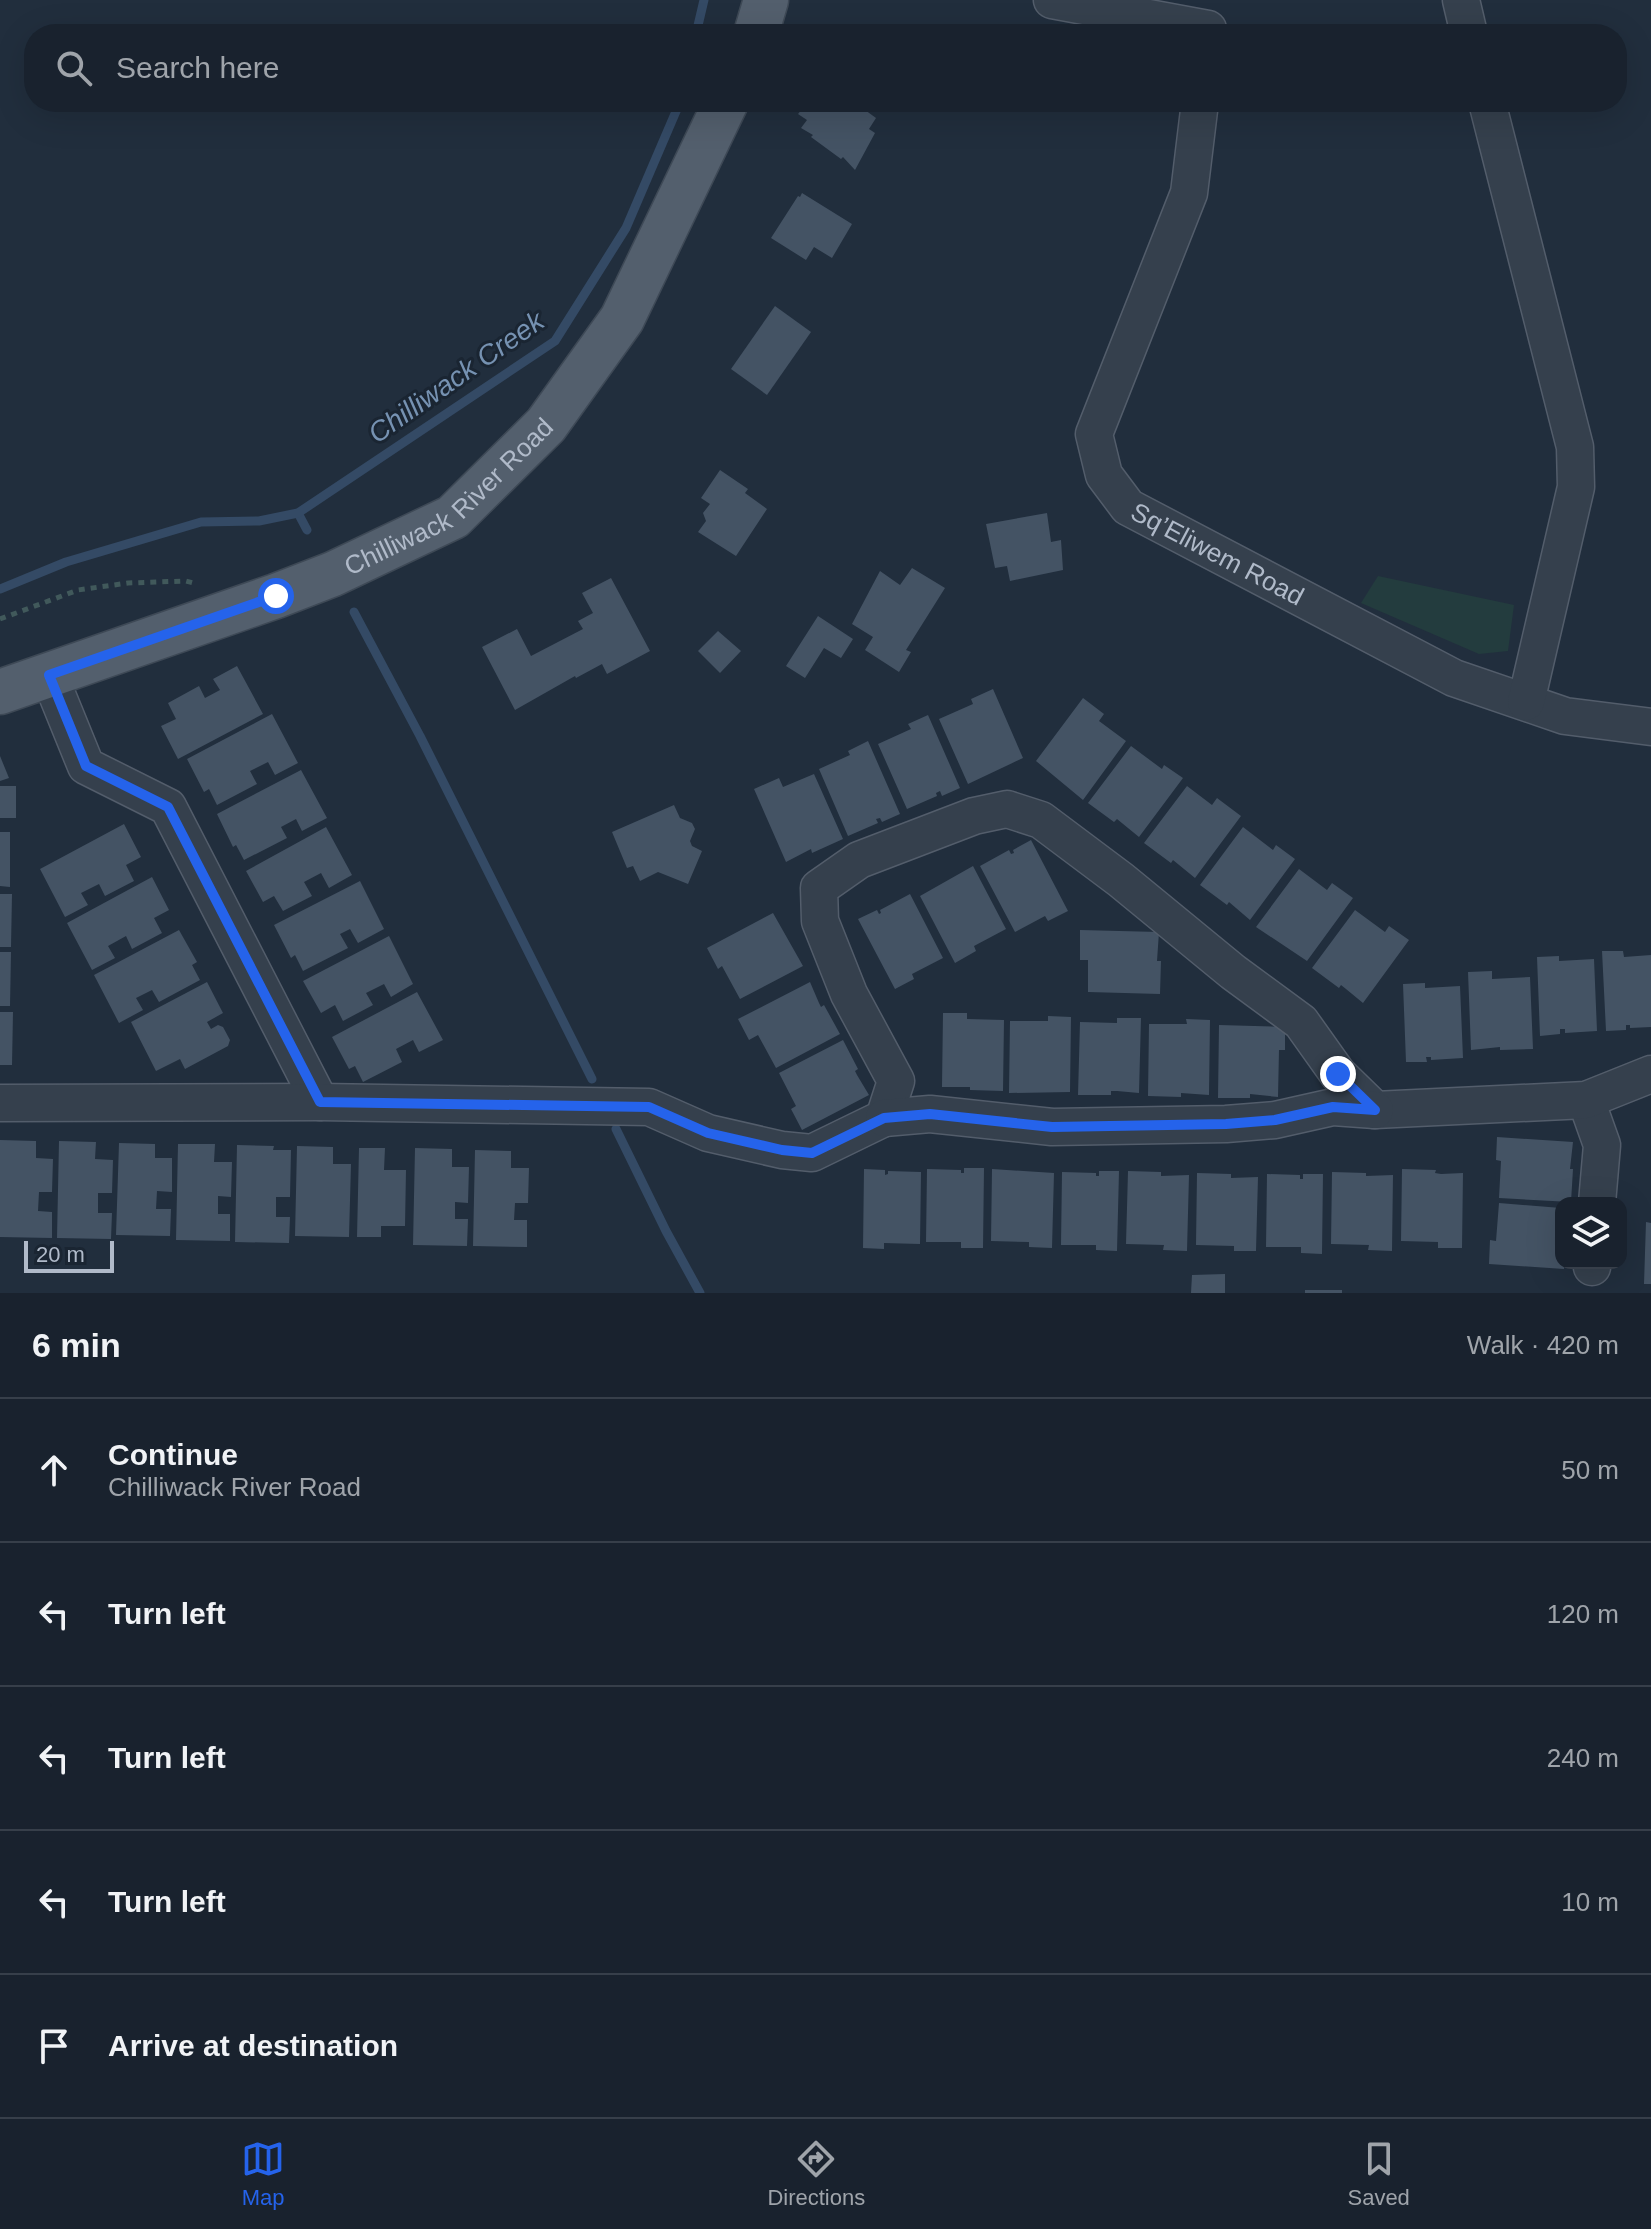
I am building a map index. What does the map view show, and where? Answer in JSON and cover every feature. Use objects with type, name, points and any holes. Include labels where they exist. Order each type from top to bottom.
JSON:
[{"type":"main road","points":[[759,24],[766,0]]},
{"type":"main road","name":"Chilliwack River Road","points":[[0,692],[333,574],[453,517],[546,425],[622,319],[721,112]]},
{"type":"street","points":[[1052,0],[1209,21]]},
{"type":"street","points":[[1461,0],[1467,24]]},
{"type":"street","name":"Sq’Eliwem Road","points":[[1199,112],[1189,193],[1094,434],[1104,475],[1128,507],[1454,678],[1565,716],[1651,727]]},
{"type":"street","points":[[1490,112],[1575,447],[1576,487],[1526,702]]},
{"type":"street","points":[[49,675],[86,766],[168,807],[320,1102]]},
{"type":"street","points":[[884,1118],[896,1081],[849,994],[820,921],[819,888],[859,860],[974,816],[1007,809],[1041,820],[1301,1022],[1338,1074],[1375,1110]]},
{"type":"street","points":[[0,1103],[320,1102],[649,1107],[708,1133],[782,1150],[812,1153],[884,1118],[930,1114],[1052,1127],[1275,1120],[1333,1107],[1375,1110],[1586,1100],[1651,1074]]},
{"type":"street","points":[[1586,1100],[1602,1145],[1598,1197]]},
{"type":"path","points":[[0,619],[78,590],[128,583],[186,581],[204,586],[213,618]]},
{"type":"green space","points":[[1378,576],[1514,605],[1508,651],[1479,654],[1361,603]]},
{"type":"building","points":[[868,112],[876,118],[869,129],[875,133],[855,170],[843,157],[841,159],[801,128],[807,120],[798,114]]},
{"type":"building","points":[[802,193],[852,224],[832,258],[814,247],[806,260],[771,238]]},
{"type":"building","points":[[775,306],[811,332],[767,395],[731,369]]},
{"type":"building","points":[[720,470],[748,489],[745,493],[767,509],[736,556],[698,532],[706,521],[703,513],[710,504],[701,498]]},
{"type":"building","points":[[1047,513],[1051,542],[1061,540],[1063,570],[1010,581],[1007,566],[995,568],[986,524]]},
{"type":"building","points":[[912,568],[945,588],[906,650],[911,652],[899,672],[865,650],[873,637],[852,624],[880,571],[900,585]]},
{"type":"building","points":[[611,578],[650,651],[607,674],[602,664],[515,710],[482,647],[517,629],[531,656],[583,629],[578,621],[593,613],[582,593]]},
{"type":"building","points":[[818,616],[853,639],[841,658],[824,648],[805,678],[786,666]]},
{"type":"building","points":[[718,631],[741,651],[720,673],[698,651]]},
{"type":"building","points":[[237,666],[263,714],[178,759],[161,726],[176,719],[168,703],[199,686],[205,698],[220,690],[213,679]]},
{"type":"building","points":[[993,689],[1023,758],[968,784],[939,719],[973,704],[971,699]]},
{"type":"building","points":[[1083,698],[1104,714],[1099,721],[1126,741],[1083,800],[1036,761]]},
{"type":"building","points":[[272,714],[298,763],[275,775],[268,762],[250,771],[257,784],[217,805],[209,789],[204,792],[187,759]]},
{"type":"building","points":[[928,715],[960,788],[942,796],[940,791],[936,793],[937,796],[907,809],[878,744],[911,729],[908,724]]},
{"type":"building","points":[[868,741],[900,814],[882,822],[880,818],[876,819],[878,823],[848,836],[819,769],[850,755],[848,751]]},
{"type":"building","points":[[1131,746],[1162,769],[1164,765],[1183,778],[1139,837],[1117,819],[1114,822],[1088,803]]},
{"type":"building","points":[[0,756],[9,778],[0,781]]},
{"type":"building","points":[[301,770],[327,818],[302,831],[296,819],[281,827],[287,838],[244,860],[236,845],[233,847],[217,814]]},
{"type":"building","points":[[814,774],[843,839],[812,853],[811,849],[786,862],[754,789],[779,778],[783,787]]},
{"type":"building","points":[[0,786],[16,786],[16,818],[0,818]]},
{"type":"building","points":[[1187,786],[1212,805],[1217,798],[1241,816],[1195,878],[1144,843]]},
{"type":"building","points":[[674,805],[680,818],[692,823],[695,829],[690,841],[692,846],[702,851],[688,884],[658,872],[640,881],[633,866],[627,868],[612,832]]},
{"type":"building","points":[[124,824],[141,857],[126,865],[134,881],[105,896],[99,884],[81,893],[88,905],[65,917],[40,869]]},
{"type":"building","points":[[326,827],[352,875],[329,888],[321,873],[304,882],[312,896],[283,911],[274,896],[263,902],[246,871]]},
{"type":"building","points":[[1243,827],[1273,850],[1276,845],[1295,859],[1250,920],[1229,902],[1227,905],[1200,885]]},
{"type":"building","points":[[0,832],[10,832],[10,887],[0,886]]},
{"type":"building","points":[[1031,840],[1068,911],[1048,921],[1045,916],[1015,932],[980,866],[1009,850],[1011,854],[1014,853],[1013,850]]},
{"type":"building","points":[[973,866],[1006,929],[974,946],[976,951],[955,963],[920,896]]},
{"type":"building","points":[[1299,869],[1327,890],[1332,883],[1353,898],[1307,961],[1256,927]]},
{"type":"building","points":[[152,877],[169,910],[154,918],[162,933],[132,949],[126,936],[108,946],[115,958],[92,970],[67,923]]},
{"type":"building","points":[[360,881],[384,929],[358,943],[350,929],[340,934],[348,948],[303,971],[295,955],[291,958],[274,925]]},
{"type":"building","points":[[0,894],[12,894],[11,947],[0,947]]},
{"type":"building","points":[[910,894],[943,958],[912,974],[914,979],[895,989],[858,919],[877,910],[879,914],[880,910]]},
{"type":"building","points":[[1355,910],[1385,932],[1389,926],[1409,940],[1363,1003],[1312,968]]},
{"type":"building","points":[[773,913],[803,966],[740,999],[722,966],[718,969],[707,948]]},
{"type":"building","points":[[179,930],[197,962],[192,965],[200,980],[159,1002],[152,990],[136,998],[143,1010],[119,1023],[94,975]]},
{"type":"building","points":[[1080,930],[1159,932],[1157,961],[1161,961],[1160,994],[1088,992],[1088,960],[1080,960]]},
{"type":"building","points":[[389,936],[413,984],[391,997],[384,984],[366,993],[373,1005],[343,1021],[335,1005],[321,1013],[303,981]]},
{"type":"building","points":[[1602,951],[1623,951],[1624,957],[1651,955],[1651,1027],[1630,1028],[1626,1025],[1626,1030],[1606,1031]]},
{"type":"building","points":[[0,952],[11,952],[10,1006],[0,1006]]},
{"type":"building","points":[[1559,956],[1559,961],[1594,959],[1597,1031],[1565,1033],[1565,1029],[1560,1029],[1560,1034],[1540,1036],[1537,957]]},
{"type":"building","points":[[1492,971],[1492,979],[1530,977],[1533,1049],[1500,1050],[1500,1047],[1471,1050],[1468,972]]},
{"type":"building","points":[[207,982],[223,1013],[207,1022],[211,1029],[218,1025],[223,1027],[230,1040],[228,1046],[185,1069],[180,1059],[156,1071],[131,1022]]},
{"type":"building","points":[[810,982],[821,1007],[824,1005],[840,1034],[776,1068],[758,1035],[749,1040],[738,1019]]},
{"type":"building","points":[[1425,983],[1425,988],[1460,986],[1463,1058],[1431,1060],[1431,1057],[1426,1057],[1427,1062],[1406,1062],[1403,984]]},
{"type":"building","points":[[417,992],[443,1040],[419,1052],[413,1040],[396,1049],[402,1062],[363,1082],[355,1066],[349,1069],[332,1037]]},
{"type":"building","points":[[0,1012],[13,1012],[12,1065],[0,1065]]},
{"type":"building","points":[[943,1013],[967,1013],[967,1019],[1004,1020],[1003,1091],[942,1087]]},
{"type":"building","points":[[1048,1016],[1071,1017],[1070,1092],[1009,1093],[1010,1021],[1048,1021]]},
{"type":"building","points":[[1117,1018],[1141,1018],[1139,1093],[1111,1091],[1111,1095],[1078,1095],[1080,1022],[1117,1023]]},
{"type":"building","points":[[1186,1019],[1210,1020],[1209,1095],[1181,1093],[1181,1097],[1148,1096],[1149,1024],[1187,1024]]},
{"type":"building","points":[[1219,1025],[1285,1027],[1285,1050],[1279,1050],[1278,1097],[1250,1094],[1250,1098],[1218,1098]]},
{"type":"building","points":[[843,1040],[869,1095],[802,1130],[791,1109],[796,1106],[779,1073]]},
{"type":"building","points":[[1497,1137],[1573,1142],[1571,1197],[1555,1197],[1555,1201],[1499,1198],[1501,1161],[1496,1160]]},
{"type":"building","points":[[0,1140],[36,1141],[36,1158],[53,1159],[52,1192],[39,1192],[38,1211],[52,1212],[52,1238],[0,1237]]},
{"type":"building","points":[[59,1141],[96,1142],[95,1159],[113,1160],[112,1193],[98,1193],[98,1213],[112,1213],[111,1239],[57,1238]]},
{"type":"building","points":[[119,1143],[155,1144],[155,1158],[172,1158],[172,1192],[157,1191],[156,1209],[171,1209],[170,1236],[116,1235]]},
{"type":"building","points":[[178,1144],[215,1144],[214,1162],[232,1162],[231,1197],[218,1196],[218,1214],[230,1214],[230,1241],[176,1240]]},
{"type":"building","points":[[237,1145],[274,1146],[273,1150],[291,1150],[290,1197],[276,1197],[276,1217],[290,1217],[289,1243],[235,1242]]},
{"type":"building","points":[[297,1146],[333,1147],[333,1164],[351,1164],[349,1237],[295,1236]]},
{"type":"building","points":[[359,1148],[385,1148],[384,1170],[406,1170],[405,1226],[381,1226],[381,1237],[357,1237]]},
{"type":"building","points":[[415,1148],[452,1149],[452,1167],[469,1167],[468,1203],[455,1202],[455,1219],[468,1219],[467,1246],[413,1245]]},
{"type":"building","points":[[475,1150],[511,1151],[511,1168],[529,1168],[528,1203],[515,1203],[514,1220],[527,1220],[527,1247],[473,1246]]},
{"type":"building","points":[[964,1168],[984,1168],[983,1248],[961,1248],[961,1242],[926,1242],[927,1169],[961,1170],[964,1173]]},
{"type":"building","points":[[864,1169],[885,1170],[885,1175],[888,1171],[921,1172],[920,1244],[884,1243],[884,1249],[863,1248]]},
{"type":"building","points":[[992,1169],[1054,1173],[1052,1248],[1029,1247],[1029,1242],[991,1241]]},
{"type":"building","points":[[1402,1169],[1436,1170],[1435,1173],[1441,1174],[1463,1173],[1462,1248],[1438,1248],[1438,1242],[1401,1241]]},
{"type":"building","points":[[1099,1171],[1119,1171],[1117,1251],[1096,1250],[1096,1245],[1061,1245],[1062,1172],[1096,1173],[1099,1176]]},
{"type":"building","points":[[1128,1171],[1161,1172],[1161,1176],[1189,1175],[1187,1251],[1163,1250],[1164,1245],[1126,1244]]},
{"type":"building","points":[[1332,1172],[1393,1175],[1392,1251],[1368,1250],[1369,1245],[1331,1244]]},
{"type":"building","points":[[1197,1173],[1231,1174],[1231,1178],[1258,1177],[1256,1251],[1234,1251],[1234,1246],[1196,1245]]},
{"type":"building","points":[[1267,1174],[1300,1175],[1303,1179],[1303,1174],[1323,1174],[1322,1254],[1301,1253],[1301,1247],[1266,1247]]},
{"type":"building","points":[[1499,1203],[1555,1208],[1555,1268],[1489,1264],[1490,1240],[1496,1241]]},
{"type":"building","points":[[1646,1222],[1651,1223],[1651,1284],[1644,1284]]},
{"type":"building","points":[[1225,1274],[1225,1293],[1191,1293],[1192,1275]]},
{"type":"building","points":[[1305,1290],[1342,1290],[1342,1293],[1305,1293]]},
{"type":"waterway","name":"Chilliwack Creek","points":[[698,24],[704,0]]},
{"type":"waterway","name":"Chilliwack Creek","points":[[0,589],[66,562],[201,522],[259,521],[298,513],[555,341],[626,228],[676,112]]},
{"type":"waterway","name":"Chilliwack Creek","points":[[298,513],[307,530]]},
{"type":"waterway","name":"Chilliwack Creek","points":[[354,612],[420,736],[592,1079]]},
{"type":"waterway","name":"Chilliwack Creek","points":[[616,1129],[700,1293]]},
{"type":"route","points":[[276,596],[49,675],[86,766],[168,807],[320,1102],[649,1107],[708,1133],[782,1150],[812,1153],[884,1118],[930,1114],[1052,1127],[1226,1124],[1275,1120],[1333,1107],[1375,1110],[1338,1074]]}]
